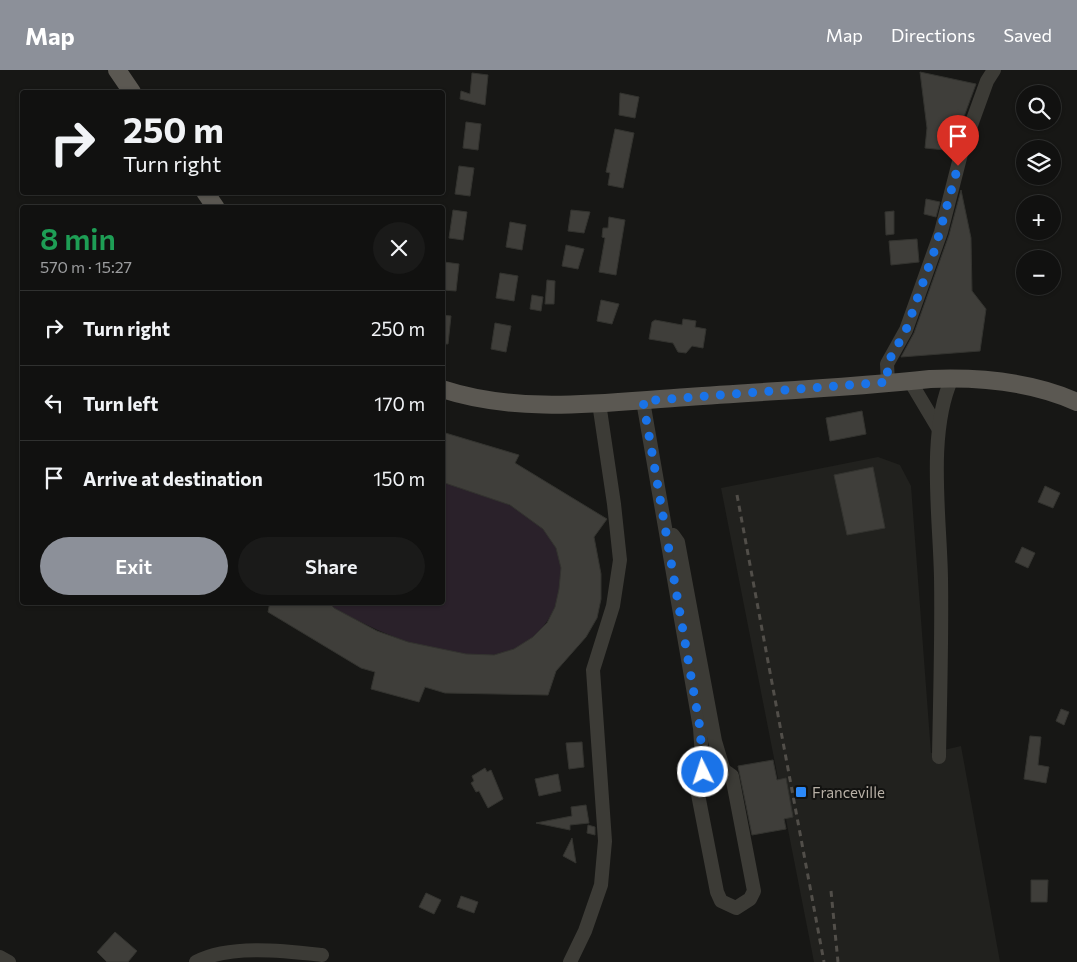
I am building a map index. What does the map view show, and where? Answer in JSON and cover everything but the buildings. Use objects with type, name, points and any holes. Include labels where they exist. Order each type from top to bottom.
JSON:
[{"type":"main road","points":[[118,70],[131,90]]},
{"type":"main road","points":[[445,390],[474,398],[523,404],[598,403],[952,378],[1001,381],[1077,402]]},
{"type":"street","points":[[888,382],[887,364],[909,321],[941,232],[962,150],[987,81],[994,70]]},
{"type":"street","points":[[939,757],[941,580],[938,428],[944,397],[952,378]]},
{"type":"street","points":[[910,381],[938,428]]},
{"type":"street","points":[[643,401],[700,728],[703,772],[696,784],[717,892],[721,901],[736,908],[750,900],[754,891],[732,776],[722,768],[715,740],[678,542],[665,525]]},
{"type":"street","points":[[570,962],[585,931],[601,885],[605,841],[593,670],[613,606],[620,560],[614,504],[598,403]]},
{"type":"street","points":[[703,772],[712,768],[722,768]]},
{"type":"street","points":[[196,962],[208,956],[268,949],[322,955]]},
{"type":"street","points":[[0,957],[9,962]]},
{"type":"shaded area","points":[[878,457],[900,465],[911,486],[931,753],[961,746],[1000,962],[814,962],[721,488]]},
{"type":"shaded area","points":[[445,483],[508,504],[532,519],[542,528],[555,545],[561,565],[561,585],[555,605],[545,624],[531,639],[514,650],[493,655],[451,653],[430,649],[371,627],[330,605],[445,605]]},
{"type":"railway","points":[[737,495],[824,962]]},
{"type":"railway","points":[[831,891],[838,962]]},
{"type":"place","name":"Franceville","points":[[801,792]]},
{"type":"route","points":[[703,772],[700,728],[643,401],[888,382],[887,364],[906,330],[941,232],[958,166]]}]
